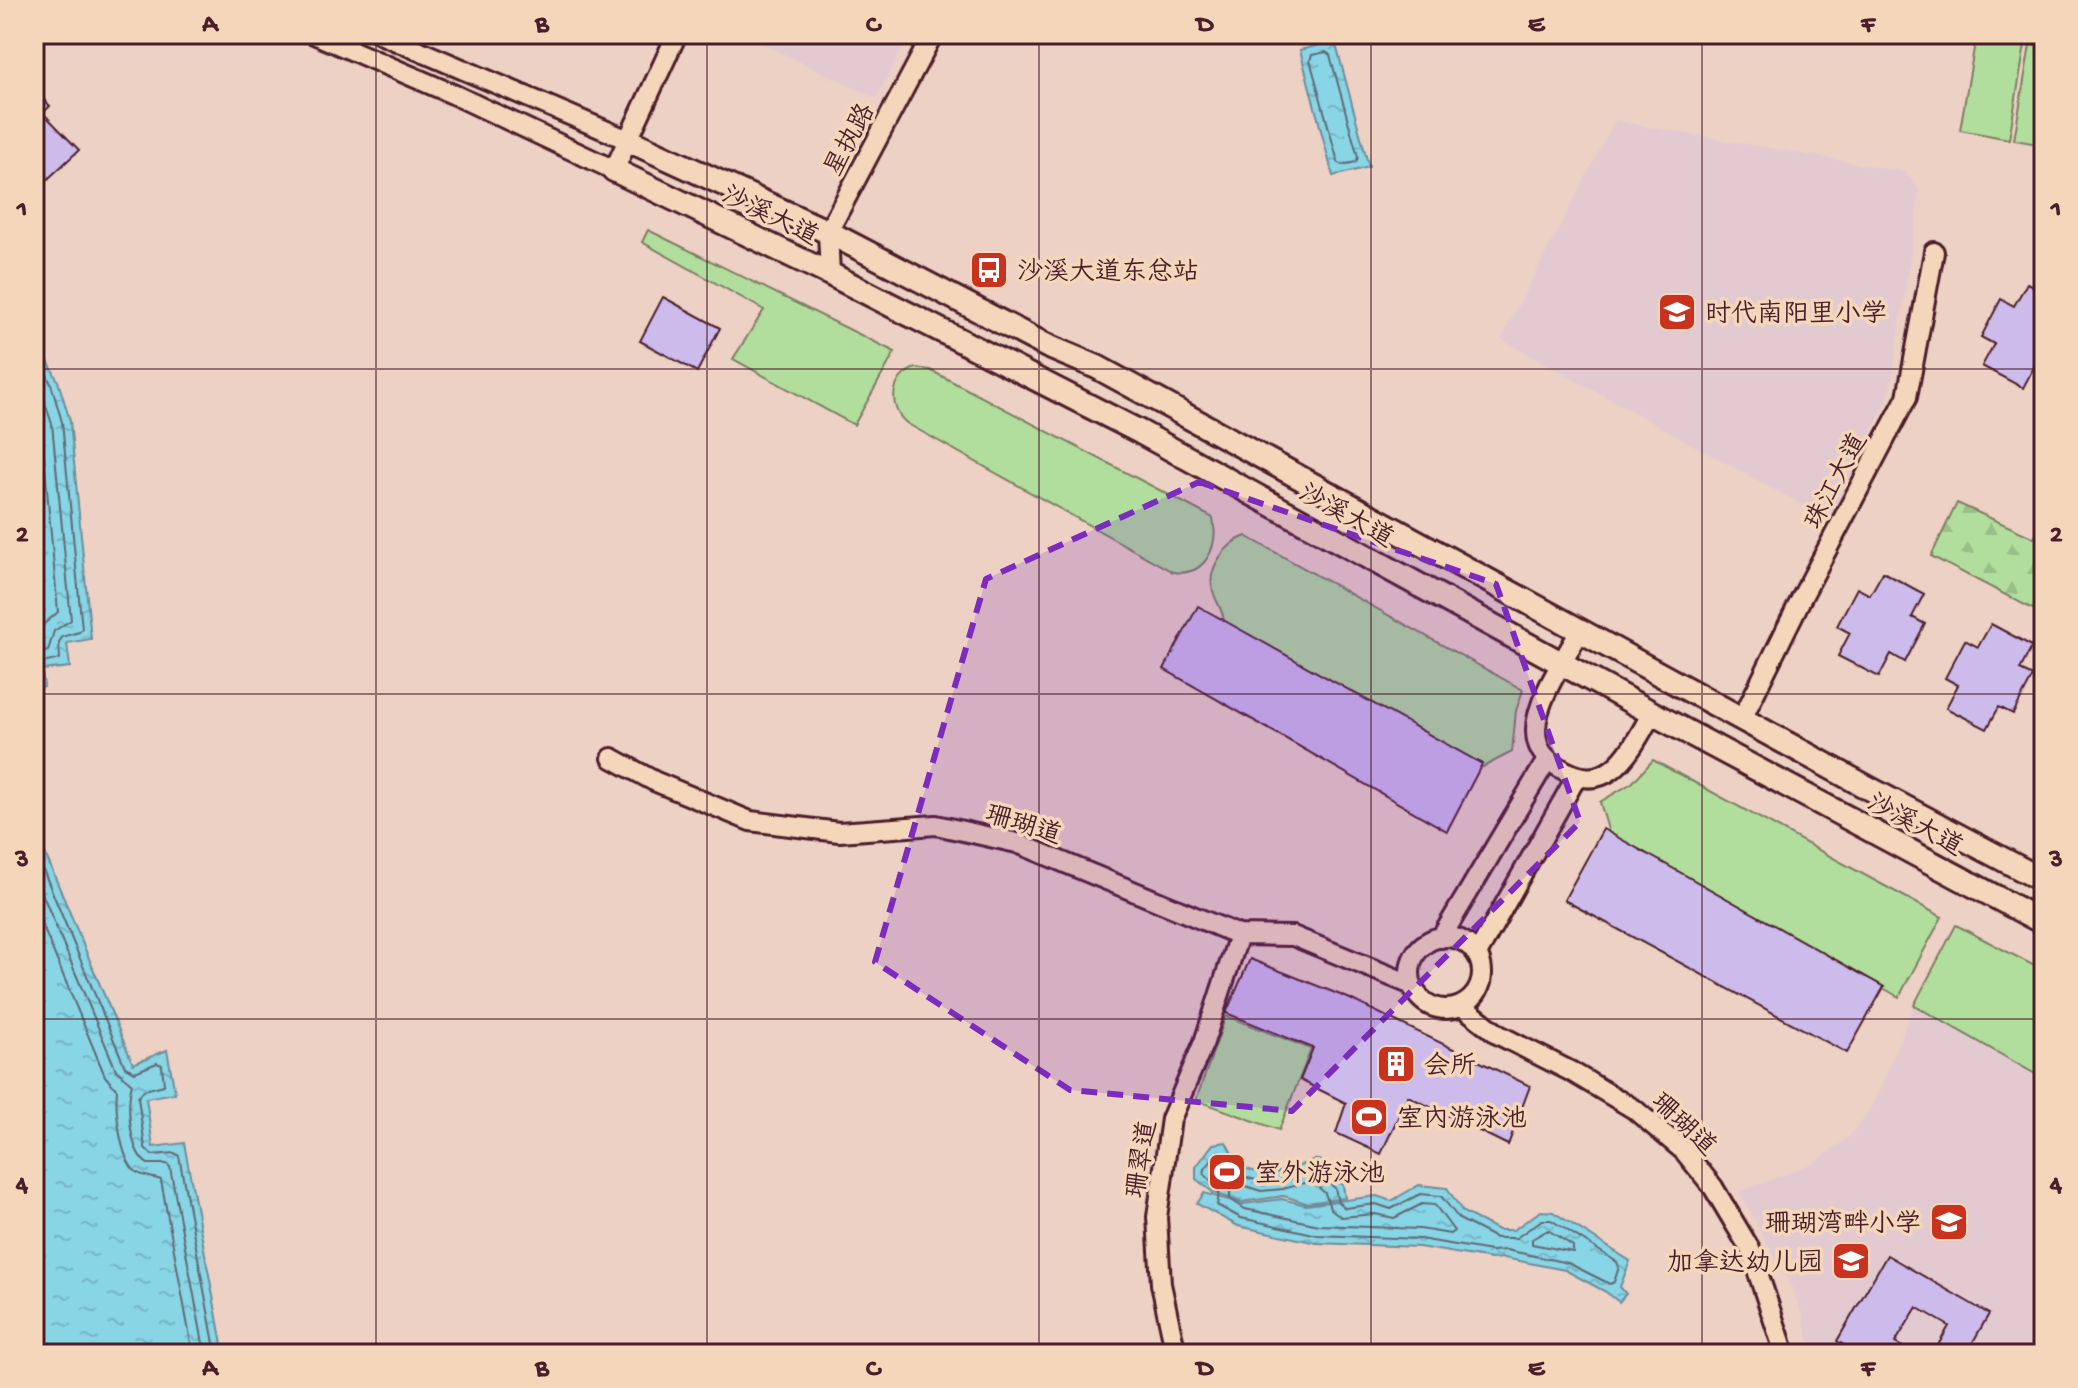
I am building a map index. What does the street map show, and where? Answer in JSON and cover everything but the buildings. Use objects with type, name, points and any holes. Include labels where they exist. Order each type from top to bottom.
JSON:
[{"type":"main road","name":"沙溪大道","points":[[628,140],[828,232],[1047,346],[1097,367],[2044,881]]},
{"type":"main road","name":"沙溪大道","points":[[614,170],[830,274],[1140,432],[1652,713],[2044,923]]},
{"type":"street","points":[[314,34],[455,95],[614,170],[677,34]]},
{"type":"street","points":[[380,34],[628,140]]},
{"type":"street","name":"星执路","points":[[828,232],[933,34]]},
{"type":"street","points":[[828,232],[830,274]]},
{"type":"street","name":"珠江大道","points":[[1742,719],[1808,584],[1907,397],[1934,252]]},
{"type":"street","points":[[1580,631],[1536,721],[1537,743],[1547,760],[1577,776],[1588,778],[1610,772],[1631,751],[1652,713]]},
{"type":"street","name":"珊瑚道","points":[[612,758],[654,781],[750,821],[839,832],[936,825],[1017,843],[1239,935],[1293,936],[1412,985]]},
{"type":"street","points":[[1441,938],[1547,760]]},
{"type":"street","points":[[1477,954],[1577,776]]},
{"type":"street","name":"珊翠道","points":[[1176,1354],[1161,1284],[1157,1217],[1171,1119],[1204,1042],[1239,935]]},
{"type":"street","points":[[1441,938],[1461,940],[1477,954],[1482,968],[1482,983],[1475,997],[1462,1006],[1447,1010],[1432,1007],[1420,998],[1412,985],[1410,970],[1415,954],[1426,943],[1441,938]]},
{"type":"street","name":"珊瑚道","points":[[1462,1006],[1499,1035],[1572,1072],[1634,1109],[1684,1151],[1713,1187],[1750,1249],[1785,1354]]},
{"type":"highlighted area","points":[[1199,482],[1496,584],[1580,822],[1292,1111],[1070,1090],[875,962],[986,579]]},
{"type":"shaded area","points":[[742,34],[910,34],[876,98]]},
{"type":"shaded area","name":"时代南阳里小学","points":[[1615,121],[1905,172],[1920,191],[1890,393],[1830,520],[1501,339]]},
{"type":"shaded area","name":"珊瑚湾畔小学","points":[[1914,1005],[2044,1079],[2044,1354],[1811,1354],[1803,1316],[1792,1288],[1739,1192],[1814,1163],[1847,1139],[1868,1113],[1878,1094]]},
{"type":"green space","points":[[1976,37],[2025,45],[2009,139],[1960,130]]},
{"type":"green space","points":[[2030,45],[2044,48],[2044,145],[2014,140]]},
{"type":"green space","points":[[648,230],[895,352],[854,425],[733,359],[764,310],[642,242]]},
{"type":"green space","points":[[916,368],[930,370],[1213,518],[1214,539],[1208,557],[1194,570],[1173,572],[908,424],[897,410],[894,393],[901,378]]},
{"type":"green space","points":[[1957,503],[2034,538],[2044,519],[2044,615],[1931,556]]},
{"type":"green space","points":[[1246,536],[1523,690],[1516,711],[1512,752],[1481,768],[1224,627],[1213,591],[1212,574],[1219,558],[1231,544]]},
{"type":"green space","points":[[1653,760],[1942,917],[1899,997],[1609,833],[1600,802],[1632,783]]},
{"type":"green space","points":[[1956,925],[2044,971],[2044,1079],[1914,1005]]},
{"type":"green space","points":[[1226,1016],[1311,1049],[1279,1130],[1196,1100]]},
{"type":"water","points":[[1335,41],[1369,167],[1333,176],[1300,50]]},
{"type":"water","points":[[34,333],[58,381],[70,421],[91,639],[67,643],[70,667],[42,670],[44,687],[34,690]]},
{"type":"water","points":[[34,827],[133,1064],[167,1050],[175,1093],[146,1098],[153,1147],[184,1143],[224,1354],[34,1354]]},
{"type":"water","name":"室外游泳池","points":[[1226,1142],[1238,1163],[1253,1171],[1276,1172],[1312,1160],[1327,1164],[1329,1174],[1343,1185],[1345,1198],[1306,1203],[1284,1196],[1241,1202],[1214,1193],[1196,1179],[1196,1167],[1213,1144]]},
{"type":"water","points":[[1419,1185],[1447,1188],[1463,1212],[1498,1230],[1513,1230],[1541,1211],[1553,1212],[1630,1261],[1620,1287],[1626,1294],[1619,1302],[1565,1270],[1504,1258],[1491,1259],[1419,1247],[1317,1243],[1238,1226],[1197,1204],[1204,1193],[1243,1204],[1282,1199],[1306,1205],[1377,1196],[1391,1201]]},
{"type":"place","name":"沙溪大道东总站","points":[[989,270]]},
{"type":"place","name":"时代南阳里小学","points":[[1677,312]]},
{"type":"place","name":"会所","points":[[1396,1064]]},
{"type":"place","name":"室内游泳池","points":[[1369,1117]]},
{"type":"place","name":"室外游泳池","points":[[1227,1172]]},
{"type":"place","name":"珊瑚湾畔小学","points":[[1949,1222]]},
{"type":"place","name":"加拿达幼儿园","points":[[1851,1261]]}]
